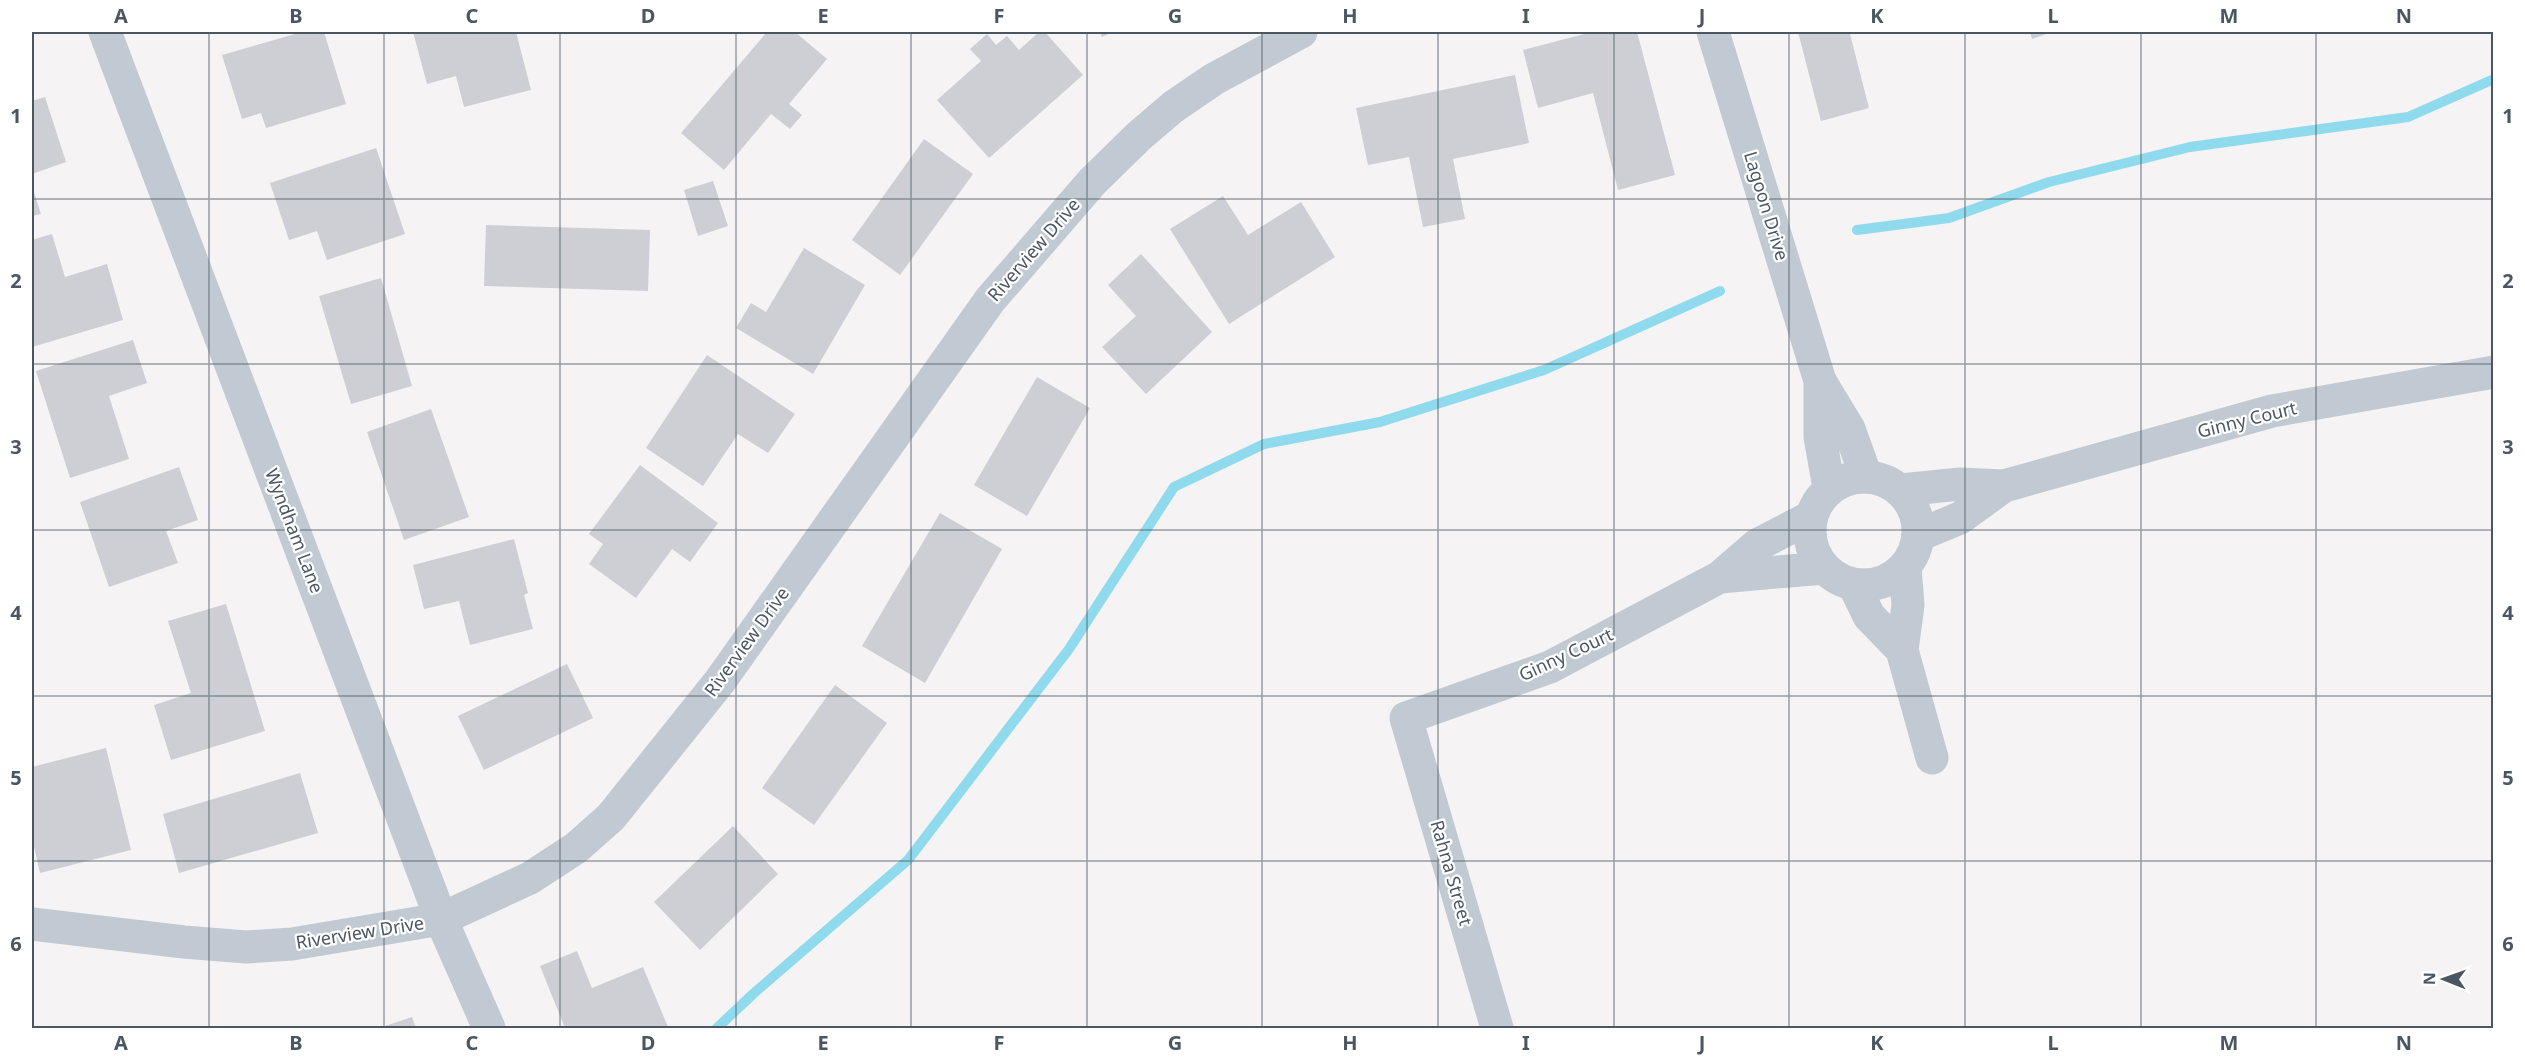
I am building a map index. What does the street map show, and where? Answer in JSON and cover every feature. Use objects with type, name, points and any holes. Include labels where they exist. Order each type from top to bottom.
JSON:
[{"type":"street","name":"Wyndham Lane","points":[[105,32],[441,919],[489,1029]]},
{"type":"street","name":"Riverview Drive","points":[[32,924],[246,947],[292,944],[441,919],[530,878],[576,848],[611,817],[720,681],[990,300],[1092,182],[1139,136],[1173,107],[1214,79],[1301,32]]},
{"type":"street","name":"Lagoon Drive","points":[[1713,32],[1820,381]]},
{"type":"street","name":"Ginny Court","points":[[2004,486],[2272,411],[2493,372]]},
{"type":"street","points":[[1820,381],[1850,429],[1866,476]]},
{"type":"street","points":[[1820,381],[1820,437],[1828,488]]},
{"type":"street","points":[[1866,476],[1881,479],[1901,490],[1910,500],[1917,517],[1919,535],[1914,552],[1905,567],[1891,579],[1874,585],[1854,585],[1839,580],[1824,568],[1814,554],[1810,537],[1811,517],[1828,488],[1845,480],[1866,476]]},
{"type":"street","points":[[1901,490],[1960,484],[2004,486]]},
{"type":"street","points":[[1919,535],[1960,518],[2004,486]]},
{"type":"street","points":[[1720,577],[1757,545],[1811,517]]},
{"type":"street","points":[[1905,567],[1908,605],[1902,650],[1932,758]]},
{"type":"street","points":[[1720,577],[1766,575],[1824,568]]},
{"type":"street","name":"Ginny Court","points":[[1406,718],[1550,667],[1720,577]]},
{"type":"street","points":[[1854,585],[1869,616],[1902,650]]},
{"type":"street","name":"Rahna Street","points":[[1406,718],[1497,1029]]},
{"type":"building","points":[[302,32],[324,32],[346,104],[266,128],[261,113],[242,119],[222,55]]},
{"type":"building","points":[[413,32],[516,32],[531,90],[464,107],[456,76],[427,84]]},
{"type":"building","points":[[767,32],[795,32],[827,59],[789,104],[802,115],[790,129],[771,114],[724,170],[681,133]]},
{"type":"building","points":[[1039,32],[1045,32],[1083,75],[989,158],[937,100],[981,61],[970,49],[987,34],[996,45],[1007,36],[1019,50]]},
{"type":"building","points":[[1100,32],[1113,32],[1102,37]]},
{"type":"building","points":[[1592,32],[1637,32],[1675,175],[1618,190],[1593,93],[1538,108],[1523,50]]},
{"type":"building","points":[[1798,32],[1855,32],[1850,34],[1869,108],[1821,121]]},
{"type":"building","points":[[2030,32],[2052,32],[2032,39]]},
{"type":"building","points":[[1515,75],[1529,143],[1453,159],[1465,219],[1423,227],[1409,157],[1368,165],[1356,108]]},
{"type":"building","points":[[45,97],[66,162],[32,174],[32,101]]},
{"type":"building","points":[[924,139],[973,174],[900,275],[852,240]]},
{"type":"building","points":[[376,148],[405,234],[327,260],[317,231],[289,240],[270,183]]},
{"type":"building","points":[[713,181],[728,226],[698,236],[684,190]]},
{"type":"building","points":[[32,186],[41,214],[32,216]]},
{"type":"building","points":[[1223,196],[1248,235],[1301,202],[1335,257],[1229,324],[1170,229]]},
{"type":"building","points":[[486,225],[650,230],[648,291],[484,286]]},
{"type":"building","points":[[52,234],[65,277],[107,264],[123,320],[32,347],[32,240]]},
{"type":"building","points":[[804,248],[865,285],[813,374],[736,328],[751,303],[766,312]]},
{"type":"building","points":[[1141,254],[1212,332],[1146,394],[1102,347],[1136,316],[1108,285]]},
{"type":"building","points":[[381,278],[412,386],[351,404],[319,296]]},
{"type":"building","points":[[133,340],[147,383],[109,396],[129,459],[70,478],[36,371]]},
{"type":"building","points":[[707,355],[795,414],[768,453],[738,434],[703,486],[646,448]]},
{"type":"building","points":[[1037,377],[1090,408],[1027,516],[974,485]]},
{"type":"building","points":[[431,409],[469,517],[404,540],[367,432]]},
{"type":"building","points":[[640,465],[718,523],[690,562],[672,549],[636,598],[589,564],[603,544],[589,534]]},
{"type":"building","points":[[179,467],[198,520],[166,531],[178,563],[109,587],[80,502]]},
{"type":"building","points":[[940,513],[1002,549],[925,683],[862,646]]},
{"type":"building","points":[[514,539],[528,593],[524,595],[533,629],[470,645],[459,601],[424,609],[413,565]]},
{"type":"building","points":[[226,604],[265,731],[171,760],[154,705],[191,693],[168,621]]},
{"type":"building","points":[[567,664],[593,718],[484,770],[458,716]]},
{"type":"building","points":[[835,685],[887,723],[814,825],[762,788]]},
{"type":"building","points":[[106,748],[131,850],[40,873],[32,838],[32,767]]},
{"type":"building","points":[[300,773],[318,833],[179,873],[163,814]]},
{"type":"building","points":[[733,826],[778,874],[700,950],[654,902]]},
{"type":"building","points":[[577,951],[592,988],[643,967],[668,1027],[565,1028],[540,966]]},
{"type":"building","points":[[412,1017],[416,1028],[379,1028]]},
{"type":"waterway","points":[[1857,230],[1949,218],[2049,182],[2190,147],[2408,117],[2494,79]]},
{"type":"waterway","points":[[717,1028],[908,860],[1069,649],[1174,487],[1264,444],[1380,422],[1544,370],[1720,291]]}]
